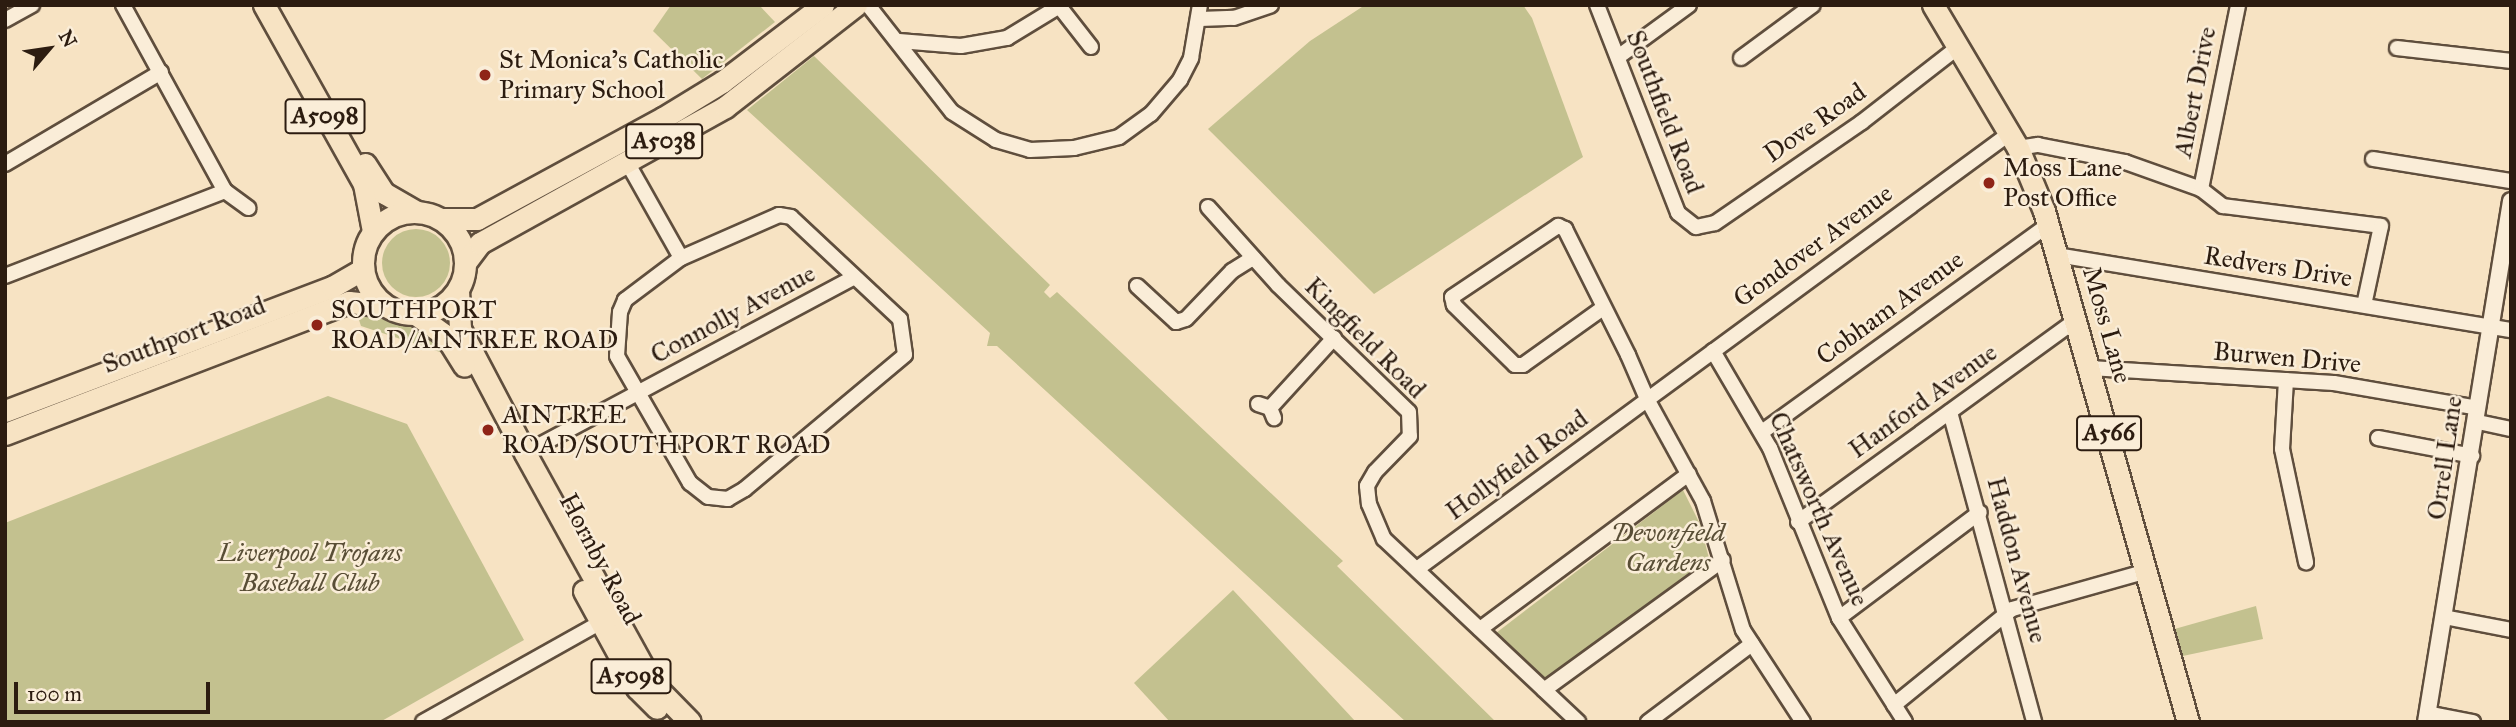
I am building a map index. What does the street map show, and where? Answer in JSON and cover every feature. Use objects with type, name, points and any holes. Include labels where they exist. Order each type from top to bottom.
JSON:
[{"type":"main road","name":"A5098","points":[[264,5],[364,184],[373,231]]},
{"type":"main road","name":"A5098","points":[[278,5],[373,179],[384,193],[415,211]]},
{"type":"main road","name":"A5038","points":[[415,211],[442,219],[477,219],[663,118],[722,82],[822,5]]},
{"type":"main road","name":"A5038","points":[[458,290],[465,263],[480,243],[726,107],[856,5]]},
{"type":"main road","name":"Moss Lane","points":[[1933,5],[2014,141],[2048,225],[2188,722]]},
{"type":"main road","points":[[415,211],[388,218],[373,231],[364,251],[363,269],[369,288],[385,306],[417,315],[441,307],[458,290]]},
{"type":"main road","points":[[442,219],[458,236],[465,263]]},
{"type":"main road","name":"Southport Road","points":[[5,411],[332,286],[363,269]]},
{"type":"main road","name":"A5098","points":[[458,290],[460,329],[525,453],[652,683],[690,722]]},
{"type":"main road","name":"Southport Road","points":[[5,434],[349,302],[385,306]]},
{"type":"main road","name":"Hornby Road","points":[[417,315],[455,349],[637,688],[671,722]]},
{"type":"street","points":[[5,20],[32,5]]},
{"type":"street","points":[[123,5],[225,191],[248,208]]},
{"type":"street","points":[[868,5],[953,112],[996,140],[1030,150],[1074,148],[1119,136],[1151,114],[1180,80],[1195,48],[1200,12],[1234,18],[1271,5]]},
{"type":"street","name":"Southfield Road","points":[[1597,5],[1678,213],[1685,223],[1696,228]]},
{"type":"street","points":[[1618,57],[1689,5]]},
{"type":"street","points":[[1741,58],[1813,5]]},
{"type":"street","name":"Albert Drive","points":[[2201,189],[2238,5]]},
{"type":"street","points":[[899,41],[961,46],[1007,38],[1060,6],[1091,47]]},
{"type":"street","name":"Dove Road","points":[[1696,228],[1715,223],[1862,122],[1957,48]]},
{"type":"street","points":[[2397,48],[2511,61]]},
{"type":"street","points":[[5,164],[161,72]]},
{"type":"street","points":[[2014,141],[2125,162],[2201,189],[2223,206],[2381,226],[2364,305]]},
{"type":"street","name":"Gondover Avenue","points":[[1647,399],[2014,141]]},
{"type":"street","points":[[2372,159],[2511,181]]},
{"type":"street","points":[[626,162],[681,258]]},
{"type":"street","points":[[5,276],[225,191]]},
{"type":"street","name":"Orrell Lane","points":[[2426,717],[2472,456],[2511,201]]},
{"type":"street","name":"Kingfield Road","points":[[1208,207],[1253,258],[1411,416],[1410,436],[1371,476],[1367,492],[1384,539],[1578,722]]},
{"type":"street","points":[[779,215],[790,217],[853,278],[900,318],[905,355],[746,489],[728,499],[708,497],[690,483],[617,356],[620,312],[625,300],[681,258],[779,215]]},
{"type":"street","name":"Cobham Avenue","points":[[1762,432],[2048,225]]},
{"type":"street","points":[[1603,308],[1523,365],[1515,365],[1454,305],[1452,297],[1558,226],[1565,229],[1647,399],[1689,474],[1723,560],[1741,624],[1796,719]]},
{"type":"street","name":"Redvers Drive","points":[[2057,255],[2511,330]]},
{"type":"street","points":[[1137,286],[1176,322],[1186,319],[1205,297],[1253,258]]},
{"type":"street","name":"Connolly Avenue","points":[[525,453],[853,278]]},
{"type":"street","name":"Hanford Avenue","points":[[1798,522],[2076,320]]},
{"type":"street","points":[[1267,410],[1334,338]]},
{"type":"street","name":"Chatsworth Avenue","points":[[1713,351],[1762,432],[1839,618],[1905,722]]},
{"type":"street","name":"Burwen Drive","points":[[2090,368],[2334,383],[2478,415],[2511,429]]},
{"type":"street","points":[[2286,380],[2282,449],[2306,562]]},
{"type":"street","name":"Hollyfield Road","points":[[1417,569],[1647,399]]},
{"type":"street","name":"Haddon Avenue","points":[[1950,412],[1980,512],[2034,722]]},
{"type":"street","points":[[2378,438],[2472,456]]},
{"type":"street","points":[[1480,629],[1689,474]]},
{"type":"street","points":[[1839,618],[1980,512]]},
{"type":"street","points":[[1544,690],[1723,560]]},
{"type":"street","points":[[1894,705],[2006,614],[2025,603],[2147,571]]},
{"type":"street","points":[[2444,617],[2511,630]]},
{"type":"street","points":[[422,722],[601,622]]},
{"type":"street","points":[[1648,722],[1752,644]]},
{"type":"street","points":[[2426,717],[2473,722]]},
{"type":"green space","points":[[671,5],[759,5],[775,22],[702,79],[653,31]]},
{"type":"green space","points":[[1365,5],[1523,5],[1532,18],[1583,157],[1374,294],[1208,129],[1310,41]]},
{"type":"green space","points":[[814,56],[1050,285],[1044,292],[1050,298],[1057,292],[1343,561],[1337,566],[1496,722],[1406,722],[997,346],[987,346],[990,333],[747,110]]},
{"type":"green space","points":[[416,229],[429,232],[440,239],[447,250],[450,263],[447,276],[440,287],[429,294],[416,297],[403,294],[392,287],[385,276],[382,263],[385,250],[392,239],[403,232]]},
{"type":"green space","points":[[356,311],[369,311],[423,329],[452,356],[361,326]]},
{"type":"green space","name":"Liverpool Trojans Baseball Club","points":[[328,396],[407,424],[524,640],[380,722],[5,722],[5,523]]},
{"type":"green space","name":"Devonfield Gardens","points":[[1683,490],[1700,524],[1710,562],[1545,681],[1496,633]]},
{"type":"green space","points":[[1233,590],[1356,722],[1170,722],[1134,683]]},
{"type":"green space","points":[[2256,606],[2263,639],[2178,657],[2171,630]]},
{"type":"place","name":"St Monica's Catholic Primary School","points":[[485,75]]},
{"type":"place","name":"Moss Lane Post Office","points":[[1989,183]]},
{"type":"place","name":"SOUTHPORT ROAD/AINTREE ROAD","points":[[317,325]]},
{"type":"place","name":"AINTREE ROAD/SOUTHPORT ROAD","points":[[488,430]]}]
